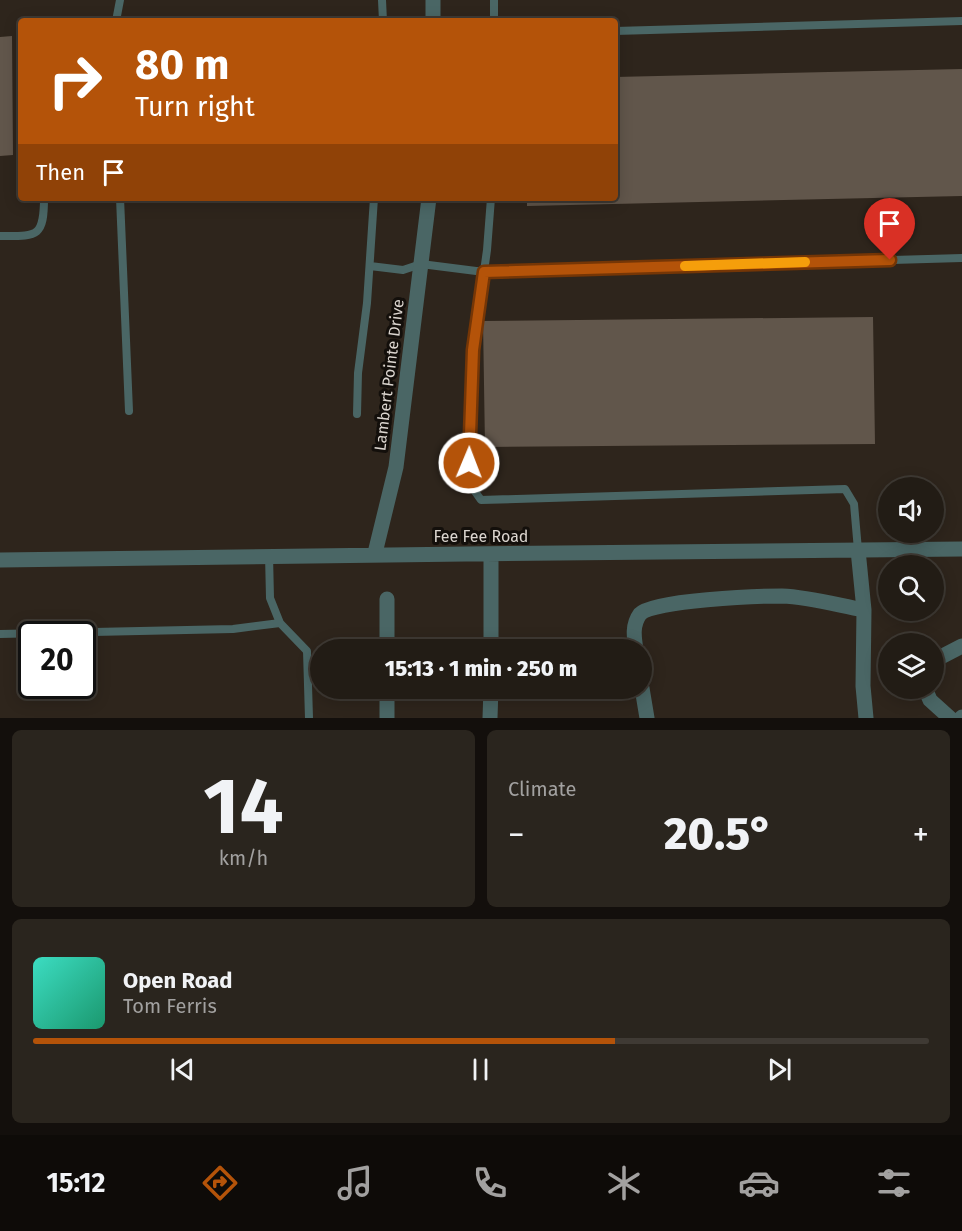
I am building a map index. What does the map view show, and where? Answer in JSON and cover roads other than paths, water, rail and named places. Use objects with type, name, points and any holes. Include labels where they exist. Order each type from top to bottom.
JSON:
[{"type":"street","points":[[433,0],[433,18]]},
{"type":"street","name":"Lambert Pointe Drive","points":[[375,553],[396,467],[429,201]]},
{"type":"street","name":"Fee Fee Road","points":[[0,560],[375,553],[962,549]]},
{"type":"street","points":[[858,550],[864,609],[863,686],[866,718]]},
{"type":"street","points":[[491,554],[491,639]]},
{"type":"street","points":[[634,639],[633,630],[641,613],[652,608],[705,600],[783,596],[864,609]]},
{"type":"street","points":[[387,599],[387,639]]},
{"type":"street","points":[[944,655],[962,646]]},
{"type":"street","points":[[387,699],[387,718]]},
{"type":"street","points":[[490,718],[491,699]]},
{"type":"street","points":[[644,699],[647,718]]},
{"type":"street","points":[[930,699],[950,718]]},
{"type":"lane","points":[[117,18],[120,0]]},
{"type":"lane","points":[[382,0],[383,18]]},
{"type":"lane","points":[[494,0],[494,18]]},
{"type":"lane","points":[[618,31],[962,21]]},
{"type":"lane","points":[[0,236],[26,236],[36,232],[42,226],[44,201]]},
{"type":"lane","points":[[120,201],[129,411]]},
{"type":"lane","points":[[357,414],[358,373],[370,266],[374,201]]},
{"type":"lane","points":[[491,201],[487,250],[473,350],[469,483],[481,500],[845,489],[854,504],[858,550]]},
{"type":"lane","points":[[370,266],[403,270],[421,264],[484,272],[962,258]]},
{"type":"lane","points":[[268,555],[270,598],[280,623],[307,651],[309,718]]},
{"type":"lane","points":[[0,634],[233,628],[280,623]]}]
